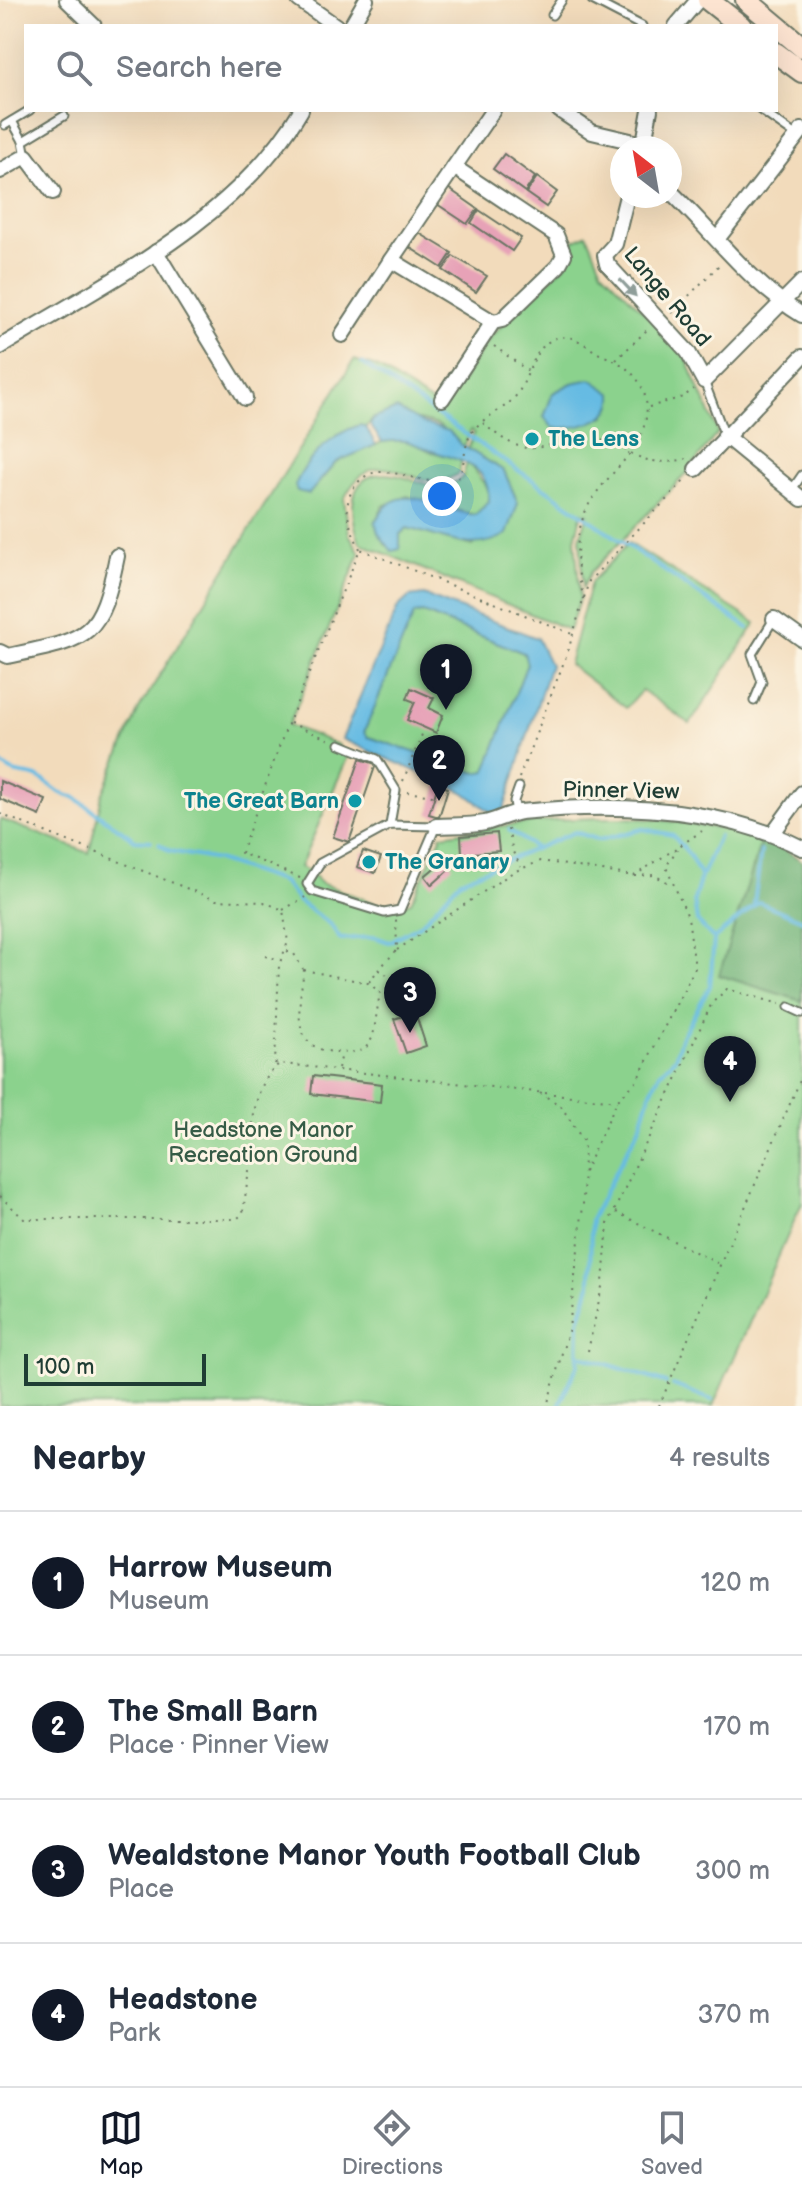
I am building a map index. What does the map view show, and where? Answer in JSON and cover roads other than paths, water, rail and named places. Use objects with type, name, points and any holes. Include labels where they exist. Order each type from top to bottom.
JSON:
[{"type":"street","points":[[67,0],[92,24]]},
{"type":"street","points":[[299,0],[333,24]]},
{"type":"street","points":[[352,24],[366,0]]},
{"type":"street","points":[[678,24],[698,0]]},
{"type":"street","points":[[708,0],[738,24]]},
{"type":"street","points":[[746,0],[775,24]]},
{"type":"street","points":[[778,27],[802,47]]},
{"type":"street","points":[[778,54],[802,72]]},
{"type":"street","points":[[0,347],[156,252],[226,200],[291,128],[300,112]]},
{"type":"street","points":[[342,335],[492,112]]},
{"type":"street","points":[[562,112],[592,132],[610,137]]},
{"type":"street","points":[[645,136],[650,112]]},
{"type":"street","points":[[718,238],[800,133]]},
{"type":"street","points":[[0,171],[24,148],[53,192]]},
{"type":"street","points":[[391,260],[493,322],[502,320],[558,266],[564,255],[556,235],[454,167]]},
{"type":"street","points":[[682,203],[781,303],[802,315]]},
{"type":"street","name":"Lange Road","points":[[624,208],[615,244],[605,255],[607,264],[688,352],[702,383]]},
{"type":"street","points":[[156,252],[245,398]]},
{"type":"street","points":[[702,383],[802,282]]},
{"type":"street","points":[[442,399],[493,322]]},
{"type":"street","points":[[696,469],[802,357]]},
{"type":"street","points":[[725,436],[796,495]]},
{"type":"street","points":[[0,652],[8,656],[70,643],[96,625],[108,603],[117,556]]},
{"type":"street","points":[[774,619],[802,639]]},
{"type":"street","points":[[773,833],[802,793]]},
{"type":"street","name":"Pinner View","points":[[436,826],[484,823],[512,814],[623,811],[703,815],[773,833],[802,848]]},
{"type":"lane","points":[[552,15],[562,0]]},
{"type":"lane","points":[[592,0],[638,24]]},
{"type":"lane","points":[[27,112],[9,123],[24,148],[64,116]]},
{"type":"lane","points":[[763,112],[800,133]]},
{"type":"lane","points":[[702,383],[725,436]]},
{"type":"lane","points":[[796,495],[802,475]]},
{"type":"lane","points":[[754,701],[762,682],[752,654],[774,619]]},
{"type":"lane","points":[[340,744],[377,759],[396,790],[390,825]]},
{"type":"lane","points":[[512,814],[519,787]]},
{"type":"lane","points":[[390,825],[436,826],[404,904],[396,913],[315,893],[307,884],[320,863],[390,825]]},
{"type":"lane","points":[[789,1007],[802,1013]]},
{"type":"water","points":[[591,379],[613,394],[608,411],[592,422],[553,428],[544,417],[553,393],[572,383]]},
{"type":"water","points":[[397,409],[424,424],[449,431],[460,444],[504,471],[518,503],[507,534],[494,540],[470,544],[407,528],[400,534],[400,549],[392,551],[378,533],[375,522],[395,500],[420,499],[475,515],[489,502],[484,480],[472,466],[410,442],[382,442],[370,425],[374,418]]},
{"type":"water","points":[[360,425],[366,427],[376,445],[336,462],[309,494],[297,491],[295,485],[313,457],[339,434]]},
{"type":"water","points":[[424,595],[537,638],[550,665],[503,812],[493,814],[464,792],[342,739],[398,607],[409,597]],"holes":[[[423,613],[524,653],[527,664],[486,771],[477,773],[368,737],[364,732],[414,614]]]},
{"type":"waterway","points":[[362,363],[748,628]]},
{"type":"waterway","points":[[0,763],[13,772],[39,778],[63,794],[74,797],[135,840],[151,841]]},
{"type":"waterway","points":[[159,844],[170,851],[217,860],[283,882],[298,901],[331,925],[340,939],[375,937],[389,942],[421,924],[461,880],[575,832],[599,840],[643,829],[673,835],[690,856],[701,877],[694,900],[697,921],[714,939],[710,986],[681,1038],[675,1058],[660,1073],[641,1124],[591,1219],[590,1285],[579,1321],[578,1364],[559,1406]]},
{"type":"waterway","points":[[509,830],[534,847]]},
{"type":"waterway","points":[[701,877],[719,836]]},
{"type":"waterway","points":[[754,904],[761,851]]},
{"type":"waterway","points":[[714,939],[759,902],[802,920]]},
{"type":"waterway","points":[[579,1355],[666,1383]]},
{"type":"waterway","points":[[673,1385],[712,1400]]},
{"type":"place","name":"The Lens","points":[[532,439]]},
{"type":"place","name":"Harrow Museum","points":[[446,710]]},
{"type":"place","name":"The Great Barn","points":[[355,801]]},
{"type":"place","name":"The Small Barn","points":[[439,801]]},
{"type":"place","name":"The Granary","points":[[369,862]]},
{"type":"place","name":"Wealdstone Manor Youth Football Club","points":[[410,1033]]},
{"type":"place","name":"Headstone","points":[[730,1102]]},
{"type":"park label","name":"Headstone Manor Recreation Ground","points":[[263,1142]]}]
